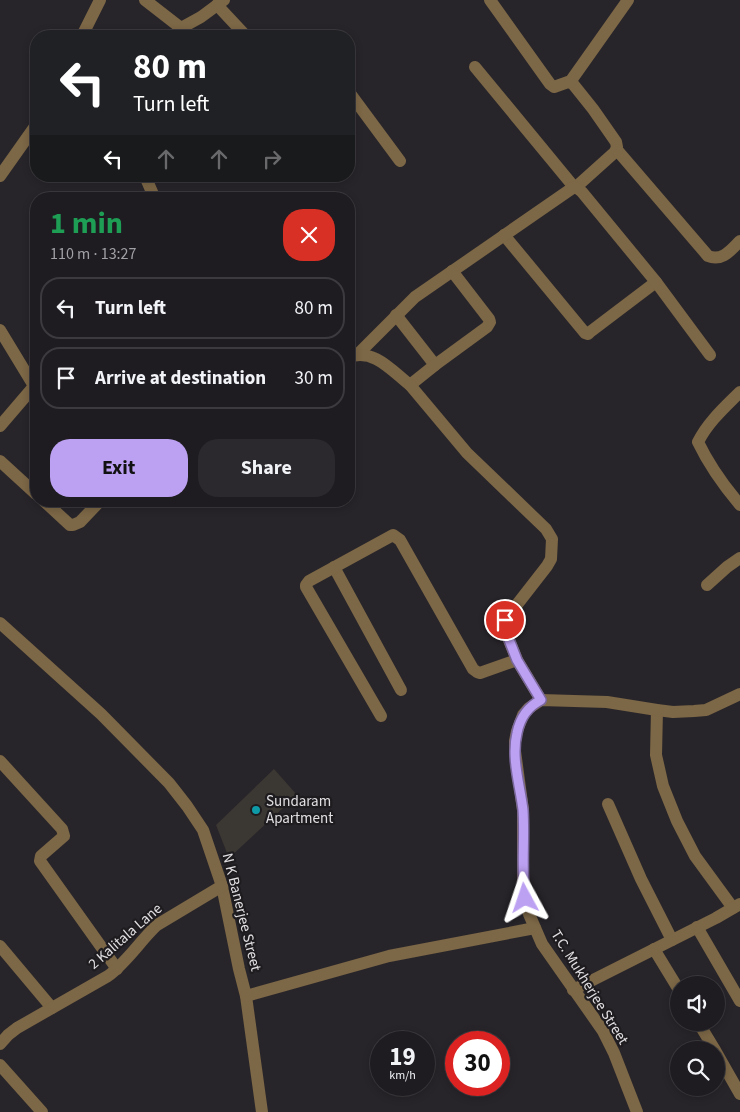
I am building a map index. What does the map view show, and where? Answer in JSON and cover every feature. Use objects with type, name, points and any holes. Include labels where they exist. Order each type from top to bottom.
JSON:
[{"type":"street","points":[[85,30],[100,0]]},
{"type":"street","points":[[145,0],[176,30]]},
{"type":"street","points":[[490,0],[554,87],[570,82],[628,0]]},
{"type":"street","points":[[181,30],[221,2],[242,30]]},
{"type":"street","points":[[475,67],[656,282],[710,355]]},
{"type":"street","points":[[570,82],[593,109],[616,142],[617,150],[708,256],[720,258],[740,241]]},
{"type":"street","points":[[355,100],[400,161]]},
{"type":"street","points":[[0,176],[30,134]]},
{"type":"street","points":[[355,353],[414,298],[575,187],[617,150]]},
{"type":"street","points":[[504,235],[585,333],[588,334],[656,282]]},
{"type":"street","points":[[410,385],[487,327],[490,322],[452,271]]},
{"type":"street","points":[[396,315],[435,365]]},
{"type":"street","points":[[0,330],[30,377]]},
{"type":"street","points":[[355,355],[366,354],[376,358],[410,385],[467,453],[539,521],[552,538],[551,559],[548,566],[503,624],[517,660],[541,700],[607,702],[673,712],[706,710],[740,694]]},
{"type":"street","points":[[0,426],[30,391]]},
{"type":"street","points":[[740,392],[702,432],[698,442],[703,453],[740,506]]},
{"type":"street","points":[[0,461],[30,488]]},
{"type":"street","points":[[50,507],[70,525],[73,525],[80,522],[94,507]]},
{"type":"street","points":[[381,716],[306,587],[309,581],[393,534],[400,540],[473,668],[480,672],[517,660]]},
{"type":"street","points":[[707,584],[740,558]]},
{"type":"street","points":[[334,567],[401,690]]},
{"type":"street","name":"N K Banerjee Street","points":[[2,629],[101,714],[169,783],[188,806],[203,830],[222,886],[246,996],[262,1112]]},
{"type":"street","name":"T.C. Mukherjee Street","points":[[541,700],[529,708],[523,715],[515,741],[516,765],[523,810],[523,882],[527,906],[534,928],[542,944],[603,1031],[614,1053],[637,1112]]},
{"type":"street","points":[[573,990],[736,906],[695,856],[677,821],[663,786],[656,756],[656,710]]},
{"type":"street","points":[[0,761],[62,829],[64,836],[41,856],[40,860],[117,969]]},
{"type":"street","points":[[608,804],[641,879],[672,940]]},
{"type":"street","name":"2 Kalitala Lane","points":[[0,1044],[17,1028],[117,969],[157,925],[222,886]]},
{"type":"street","points":[[697,927],[740,1000]]},
{"type":"street","points":[[246,996],[389,956],[534,928]]},
{"type":"street","points":[[0,946],[52,1008]]},
{"type":"street","points":[[654,949],[670,976]]},
{"type":"street","points":[[0,1065],[42,1112]]},
{"type":"street","points":[[725,1067],[740,1094]]},
{"type":"building","name":"Sundaram Apartment","points":[[274,769],[297,795],[229,858],[216,825]]},
{"type":"place","name":"Sundaram Apartment","points":[[256,810]]},
{"type":"route","points":[[505,620],[503,624],[517,660],[541,700],[529,708],[523,715],[515,741],[516,765],[523,810],[523,882],[525,898]]}]
